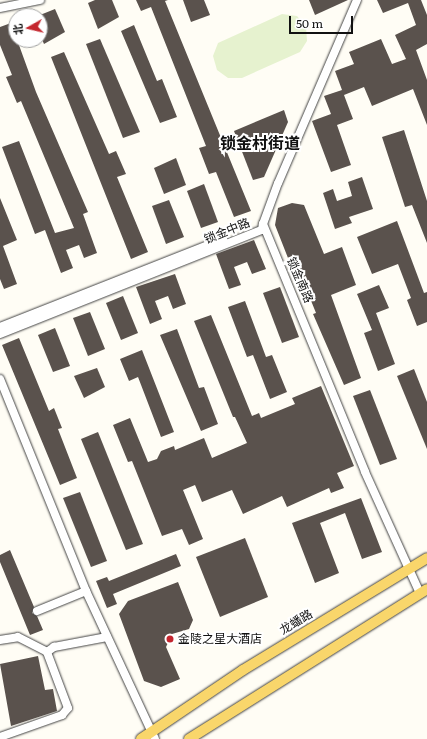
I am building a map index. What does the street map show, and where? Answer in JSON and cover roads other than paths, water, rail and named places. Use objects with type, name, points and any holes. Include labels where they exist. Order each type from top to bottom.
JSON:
[{"type":"main road","name":"龙蟠路","points":[[142,739],[153,736],[244,670],[427,558]]},
{"type":"main road","points":[[189,739],[424,591]]},
{"type":"street","points":[[0,8],[40,0]]},
{"type":"street","points":[[263,224],[281,176],[357,0]]},
{"type":"street","name":"锁金中路","points":[[0,327],[263,224]]},
{"type":"street","name":"锁金中路","points":[[0,334],[262,230],[263,224]]},
{"type":"street","name":"锁金南路","points":[[263,224],[408,570],[424,591]]},
{"type":"street","points":[[0,379],[86,591],[153,736]]},
{"type":"street","points":[[38,611],[86,591]]},
{"type":"street","points":[[0,640],[18,637],[47,652],[68,708],[62,714],[0,737]]},
{"type":"street","points":[[47,652],[54,647],[107,637]]},
{"type":"place","name":"金陵之星大酒店","points":[[170,639]]},
{"type":"district","name":"锁金村街道","points":[[260,142]]}]
